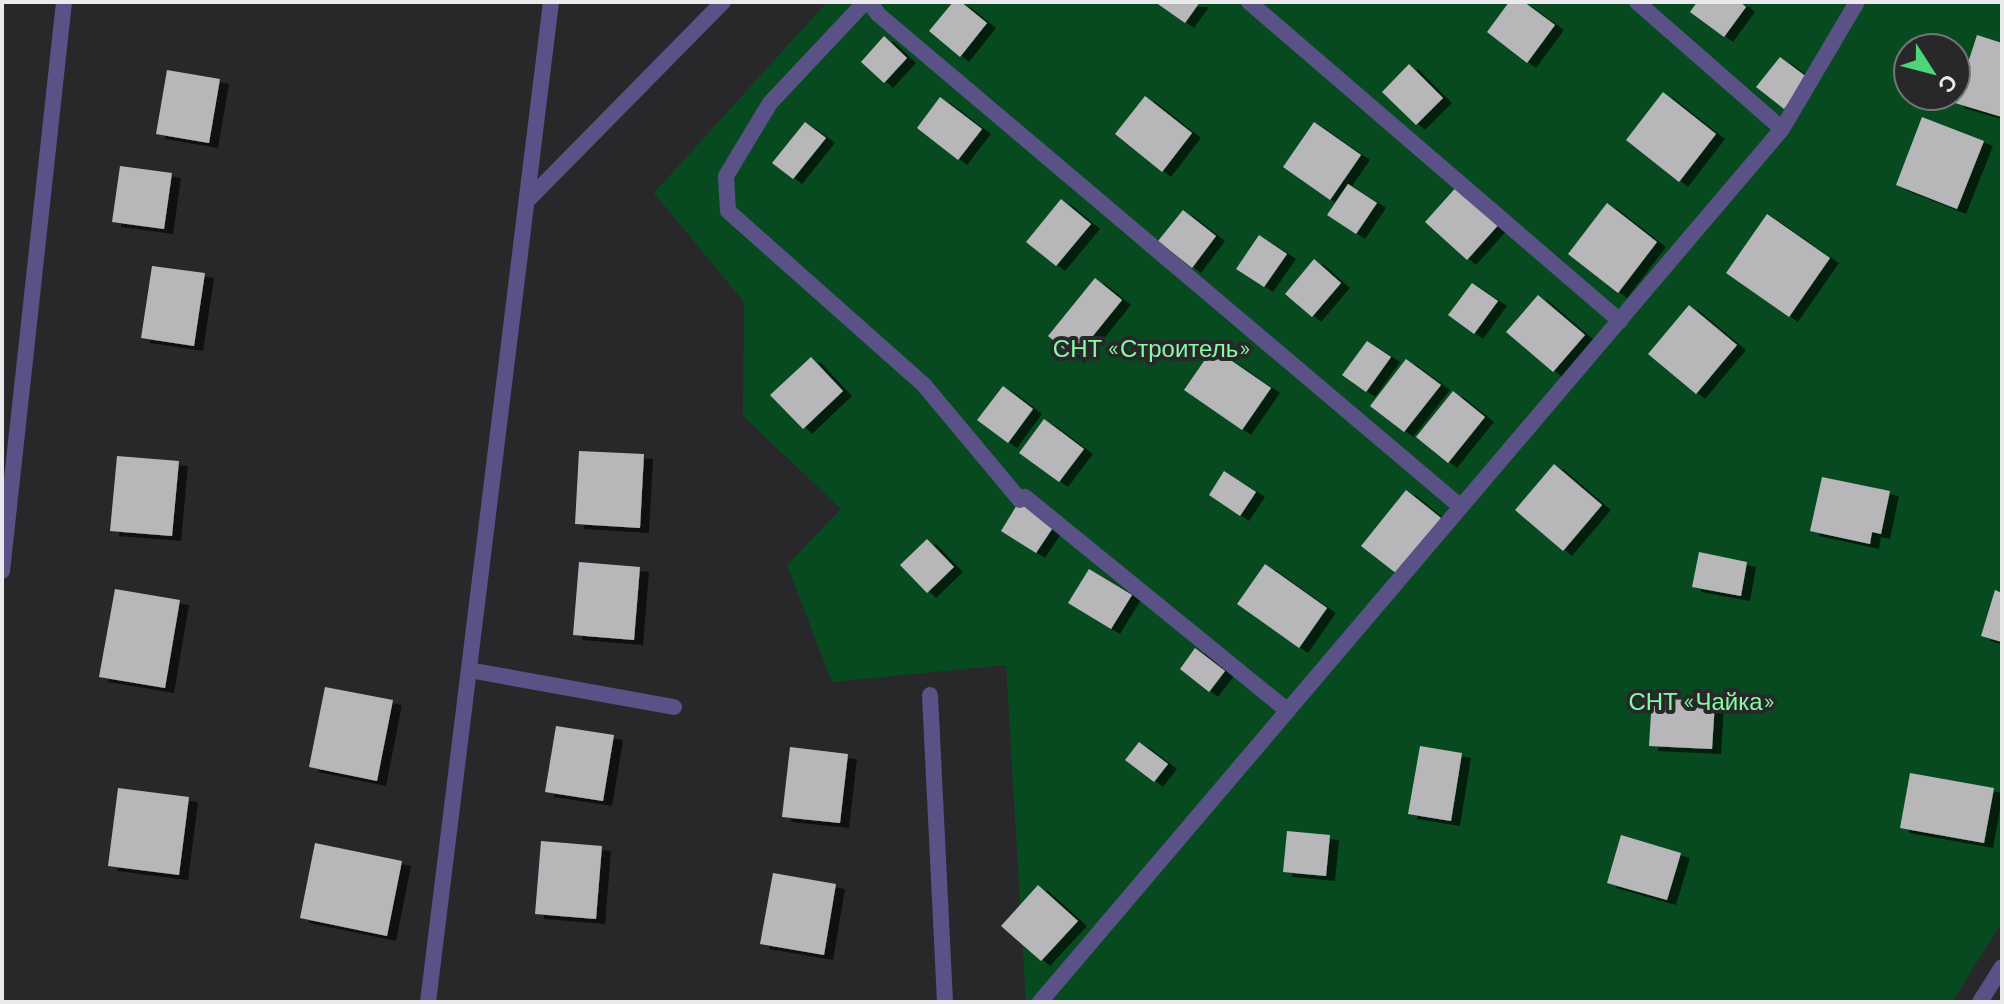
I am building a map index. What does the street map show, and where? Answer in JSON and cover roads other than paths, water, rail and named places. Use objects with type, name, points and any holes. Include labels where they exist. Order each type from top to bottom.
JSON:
[{"type":"lane","points":[[2,571],[64,2]]},
{"type":"lane","points":[[428,1002],[551,2]]},
{"type":"lane","points":[[529,199],[723,2]]},
{"type":"lane","points":[[1288,711],[1025,497],[1020,500],[924,385],[728,211],[726,176],[770,103],[867,2],[1461,507]]},
{"type":"lane","points":[[1249,2],[1620,321]]},
{"type":"lane","points":[[1637,2],[1782,129]]},
{"type":"lane","points":[[1040,1002],[1782,129],[1857,2]]},
{"type":"lane","points":[[469,670],[674,707]]},
{"type":"lane","points":[[930,695],[945,1002]]},
{"type":"lane","points":[[1980,1002],[2002,967]]},
{"type":"park label","name":"СНТ «Строитель»","points":[[1152,349]]},
{"type":"park label","name":"СНТ «Чайка»","points":[[1702,702]]}]
